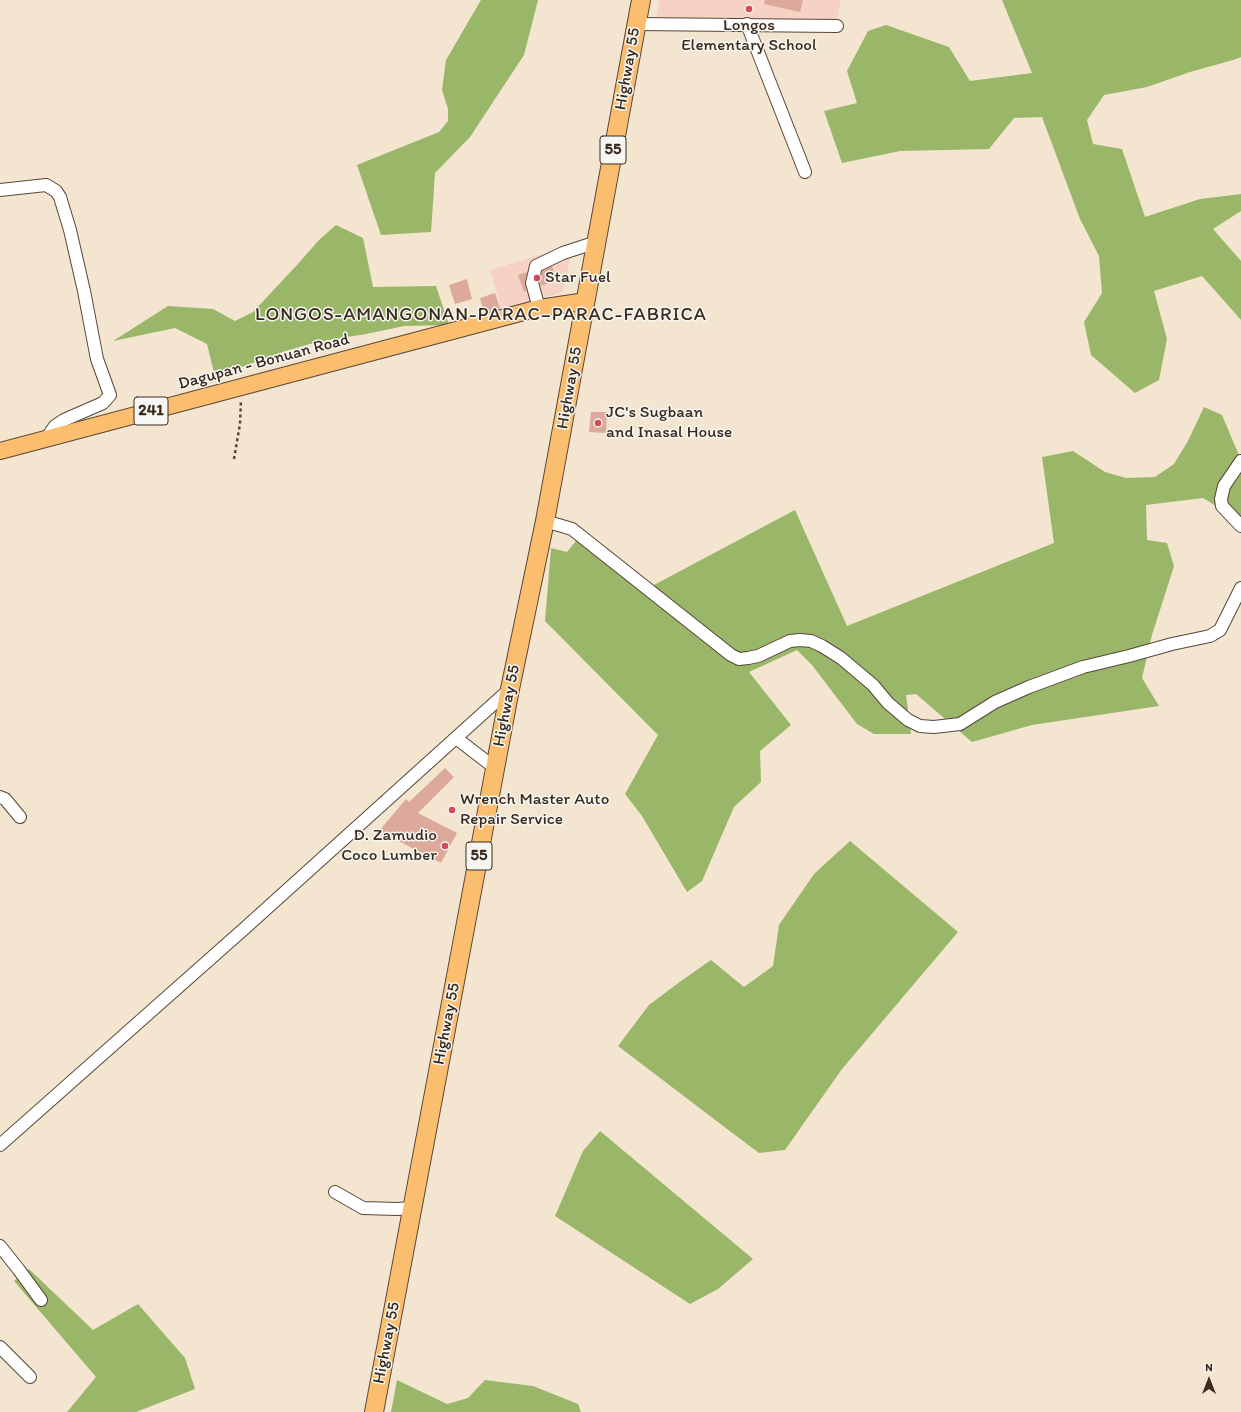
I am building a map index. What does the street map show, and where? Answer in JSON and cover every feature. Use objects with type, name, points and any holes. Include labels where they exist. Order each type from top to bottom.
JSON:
[{"type":"highway","name":"Highway 55","points":[[374,1412],[510,689],[552,523],[586,300],[641,0]]},
{"type":"main road","name":"Dagupan - Bonuan Road","points":[[0,451],[539,308],[586,300]]},
{"type":"street","points":[[636,24],[837,26]]},
{"type":"street","points":[[748,24],[805,172]]},
{"type":"street","points":[[0,190],[46,185],[56,191],[60,197],[81,276],[97,359],[110,395],[103,403],[64,420],[55,426],[46,439]]},
{"type":"street","points":[[539,308],[532,283],[536,266],[563,253],[597,242]]},
{"type":"street","points":[[1241,461],[1224,486],[1221,499],[1222,506],[1241,526]]},
{"type":"street","points":[[552,523],[572,529],[731,655],[739,659],[748,658],[758,656],[790,641],[811,641],[842,658],[873,685],[888,703],[908,720],[920,726],[934,727],[960,724],[995,702],[1029,687],[1083,667],[1172,644],[1210,636],[1220,630],[1241,588]]},
{"type":"street","points":[[1,1141],[245,928],[510,689]]},
{"type":"street","points":[[456,738],[495,768]]},
{"type":"street","points":[[0,797],[5,799],[20,817]]},
{"type":"street","points":[[335,1192],[363,1208],[413,1208]]},
{"type":"street","points":[[0,1246],[41,1300]]},
{"type":"street","points":[[0,1347],[30,1377]]},
{"type":"path","points":[[234,459],[249,386]]},
{"type":"shaded area","name":"Longos Elementary School","points":[[660,0],[841,0],[837,20],[656,18]]},
{"type":"shaded area","points":[[572,245],[566,282],[562,292],[502,311],[490,270]]},
{"type":"green space","points":[[481,0],[538,0],[524,55],[470,137],[435,173],[431,232],[381,235],[357,165],[439,132],[448,121],[448,109],[442,90],[446,60]]},
{"type":"green space","points":[[1002,0],[1241,0],[1241,57],[1190,72],[1147,87],[1104,95],[1087,120],[1093,144],[1122,149],[1145,217],[1200,199],[1241,194],[1241,211],[1213,229],[1241,261],[1241,320],[1202,276],[1154,291],[1167,339],[1159,380],[1135,393],[1091,355],[1084,322],[1102,293],[1099,256],[1080,219],[1042,117],[1014,118],[989,149],[900,151],[842,163],[824,111],[857,103],[847,71],[868,31],[886,25],[949,47],[970,81],[1032,73]]},
{"type":"green space","points":[[336,225],[363,238],[373,287],[436,286],[449,325],[404,326],[317,342],[282,352],[215,377],[207,344],[175,328],[113,341],[168,306],[213,309],[235,321],[253,312],[319,240]]},
{"type":"green space","points":[[1204,407],[1222,415],[1241,460],[1241,521],[1203,498],[1146,505],[1147,540],[1167,543],[1174,566],[1152,635],[1142,678],[1159,706],[1032,725],[972,742],[916,694],[906,695],[911,734],[874,734],[857,724],[812,665],[797,650],[749,672],[791,725],[760,751],[761,782],[734,807],[702,881],[687,892],[642,816],[625,794],[658,735],[545,621],[551,548],[567,552],[584,531],[652,586],[795,510],[847,626],[1054,543],[1042,457],[1073,451],[1105,472],[1126,478],[1155,477],[1174,464],[1188,441]]},
{"type":"green space","points":[[850,841],[958,932],[842,1069],[785,1150],[759,1153],[618,1046],[649,1005],[711,960],[744,987],[773,966],[779,925],[814,874]]},
{"type":"green space","points":[[600,1131],[753,1259],[718,1289],[690,1304],[555,1216],[583,1151]]},
{"type":"green space","points":[[29,1269],[93,1330],[138,1304],[185,1358],[195,1389],[136,1412],[67,1412],[96,1377],[14,1281]]},
{"type":"green space","points":[[397,1380],[447,1404],[468,1398],[485,1380],[533,1386],[578,1404],[581,1412],[391,1412]]},
{"type":"building","points":[[765,0],[803,0],[800,12],[764,4]]},
{"type":"building","points":[[552,266],[557,280],[541,286],[542,271]]},
{"type":"building","points":[[527,272],[525,282],[526,291],[524,292],[518,275]]},
{"type":"building","points":[[467,279],[472,299],[455,304],[449,285]]},
{"type":"building","points":[[495,293],[500,308],[484,313],[480,298]]},
{"type":"building","points":[[591,412],[607,412],[606,433],[589,432]]},
{"type":"building","points":[[445,768],[454,777],[418,813],[457,833],[441,863],[379,831],[406,799],[409,802]]},
{"type":"place","name":"Longos Elementary School","points":[[749,9]]},
{"type":"place","name":"Star Fuel","points":[[537,278]]},
{"type":"place","name":"JC's Sugbaan and Inasal House","points":[[598,423]]},
{"type":"place","name":"Wrench Master Auto Repair Service","points":[[452,810]]},
{"type":"place","name":"D. Zamudio Coco Lumber","points":[[445,846]]},
{"type":"district","name":"LONGOS-AMANGONAN-PARAC‑PARAC-FABRICA","points":[[481,315]]}]
